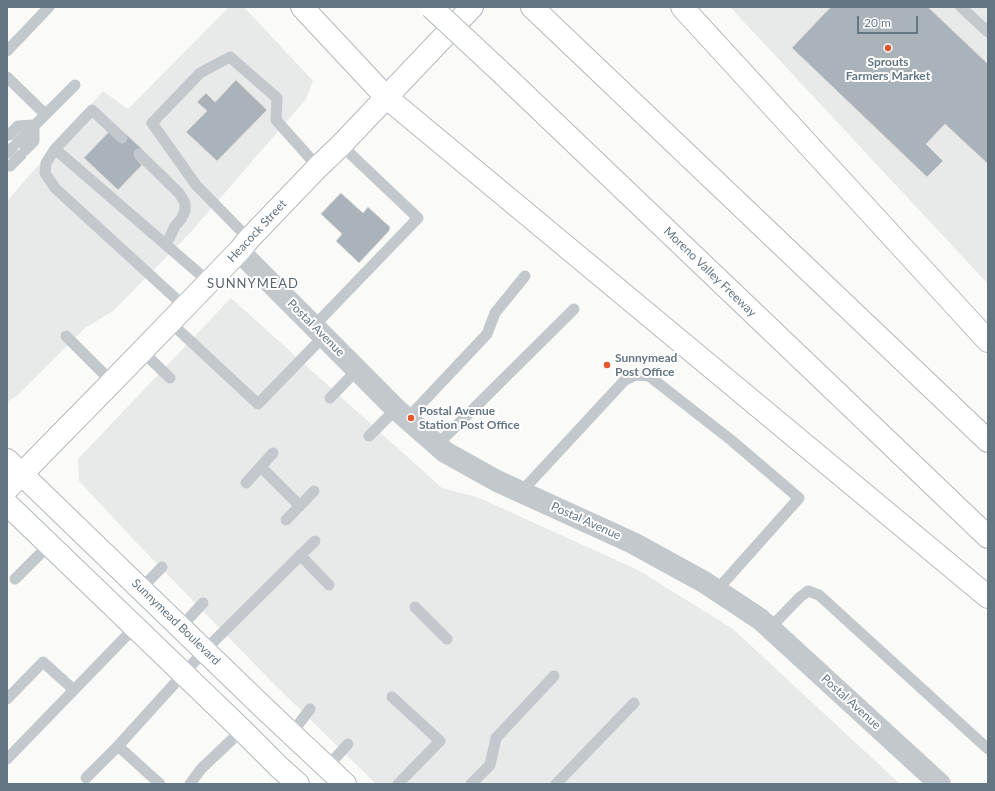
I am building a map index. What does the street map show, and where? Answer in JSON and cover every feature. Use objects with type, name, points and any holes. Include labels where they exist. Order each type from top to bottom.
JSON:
[{"type":"main road","points":[[302,7],[386,97],[988,597]]},
{"type":"main road","name":"Moreno Valley Freeway","points":[[430,7],[504,75],[988,537]]},
{"type":"main road","name":"Heacock Street","points":[[12,474],[112,382],[178,315],[472,7]]},
{"type":"main road","points":[[532,7],[988,441]]},
{"type":"main road","points":[[682,7],[988,341]]},
{"type":"main road","name":"Sunnymead Boulevard","points":[[12,474],[181,626],[267,711],[345,784]]},
{"type":"main road","points":[[7,504],[280,767],[293,783]]},
{"type":"street","name":"Postal Avenue","points":[[244,245],[319,331],[401,414],[445,452],[497,481],[634,543],[717,590],[760,619],[940,784]]},
{"type":"lane","points":[[7,51],[49,7]]},
{"type":"lane","points":[[961,7],[988,32]]},
{"type":"lane","points":[[244,245],[196,185],[152,123],[200,73],[230,57],[276,98],[276,120],[318,167]]},
{"type":"lane","points":[[7,77],[45,114]]},
{"type":"lane","points":[[7,166],[10,166],[18,126],[34,125],[75,84]]},
{"type":"lane","points":[[122,138],[92,110],[55,148],[46,163],[45,173],[55,188],[178,315],[258,404],[319,331],[418,218],[341,145]]},
{"type":"lane","points":[[15,147],[34,141],[34,125]]},
{"type":"lane","points":[[55,148],[209,282]]},
{"type":"lane","points":[[139,154],[179,193],[185,203],[185,211],[175,226],[166,245]]},
{"type":"lane","points":[[369,436],[401,414],[487,334],[495,313],[525,276]]},
{"type":"lane","points":[[437,445],[574,309]]},
{"type":"lane","points":[[66,336],[112,382]]},
{"type":"lane","points":[[142,351],[170,378]]},
{"type":"lane","points":[[330,398],[357,370]]},
{"type":"lane","points":[[521,492],[624,381],[635,375],[648,376],[730,440],[799,498],[717,590]]},
{"type":"lane","points":[[246,483],[273,453]]},
{"type":"lane","points":[[261,468],[300,506]]},
{"type":"lane","points":[[286,520],[314,491]]},
{"type":"lane","points":[[86,778],[118,746],[205,650],[315,541]]},
{"type":"lane","points":[[15,579],[49,545]]},
{"type":"lane","points":[[300,555],[329,585]]},
{"type":"lane","points":[[141,589],[162,567]]},
{"type":"lane","points":[[770,628],[799,598],[808,591],[819,595],[988,750]]},
{"type":"lane","points":[[181,626],[203,603]]},
{"type":"lane","points":[[415,606],[447,639]]},
{"type":"lane","points":[[7,759],[135,626]]},
{"type":"lane","points":[[7,699],[43,662],[74,690]]},
{"type":"lane","points":[[472,784],[490,765],[496,738],[554,676]]},
{"type":"lane","points":[[392,698],[440,741],[398,784]]},
{"type":"lane","points":[[556,784],[634,703]]},
{"type":"lane","points":[[292,733],[310,709]]},
{"type":"lane","points":[[190,784],[201,770],[242,730]]},
{"type":"lane","points":[[327,767],[348,744]]},
{"type":"lane","points":[[118,746],[160,784]]},
{"type":"shaded area","points":[[229,7],[244,7],[313,81],[306,99],[189,234],[113,311],[85,328],[18,395],[7,402],[7,201],[103,91],[128,109]]},
{"type":"shaded area","points":[[730,7],[988,7],[988,284]]},
{"type":"shaded area","points":[[231,298],[442,488],[477,497],[638,570],[733,629],[900,784],[376,784],[271,681],[79,481],[78,459]]},
{"type":"building","points":[[831,7],[928,7],[988,64],[988,164],[945,124],[926,144],[943,161],[927,177],[792,48]]},
{"type":"building","points":[[236,80],[267,110],[217,161],[186,132],[207,111],[197,102],[206,93],[215,102]]},
{"type":"building","points":[[110,131],[119,141],[126,134],[143,150],[135,158],[142,165],[118,190],[84,158]]},
{"type":"building","points":[[341,193],[363,213],[368,207],[390,227],[389,231],[359,263],[336,241],[342,234],[321,214]]},
{"type":"place","name":"Sprouts Farmers Market","points":[[888,48]]},
{"type":"place","name":"Sunnymead Post Office","points":[[607,365]]},
{"type":"place","name":"Postal Avenue Station Post Office","points":[[411,418]]},
{"type":"district","name":"SUNNYMEAD","points":[[253,284]]}]
